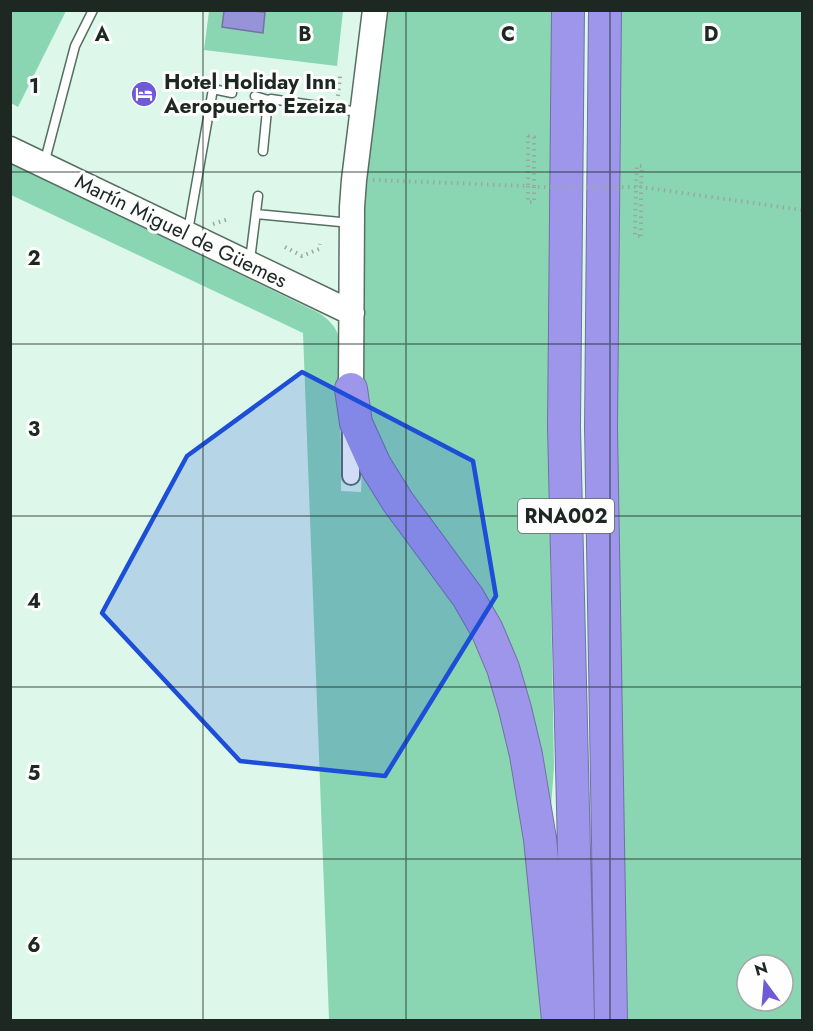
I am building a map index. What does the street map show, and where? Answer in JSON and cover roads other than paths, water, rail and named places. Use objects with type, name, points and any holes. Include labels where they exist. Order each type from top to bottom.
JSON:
[{"type":"highway","name":"RNA002","points":[[568,10],[564,427],[578,1020]]},
{"type":"highway","name":"RNA002","points":[[605,10],[601,427],[611,1020]]},
{"type":"highway","points":[[351,389],[356,423],[375,465],[398,502],[468,597],[487,630],[503,668],[526,755],[540,839],[558,1020]]},
{"type":"street","points":[[351,476],[354,180],[375,10]]},
{"type":"street","name":"Martín Miguel de Güemes","points":[[10,149],[352,313]]},
{"type":"lane","points":[[43,165],[75,46],[93,10]]},
{"type":"lane","points":[[188,234],[213,89],[232,93]]},
{"type":"lane","points":[[255,96],[268,100],[362,112]]},
{"type":"lane","points":[[262,152],[268,100]]},
{"type":"lane","points":[[249,264],[258,196]]},
{"type":"lane","points":[[256,214],[352,223]]},
{"type":"place","name":"Hotel Holiday Inn Aeropuerto Ezeiza","points":[[144,94]]}]
